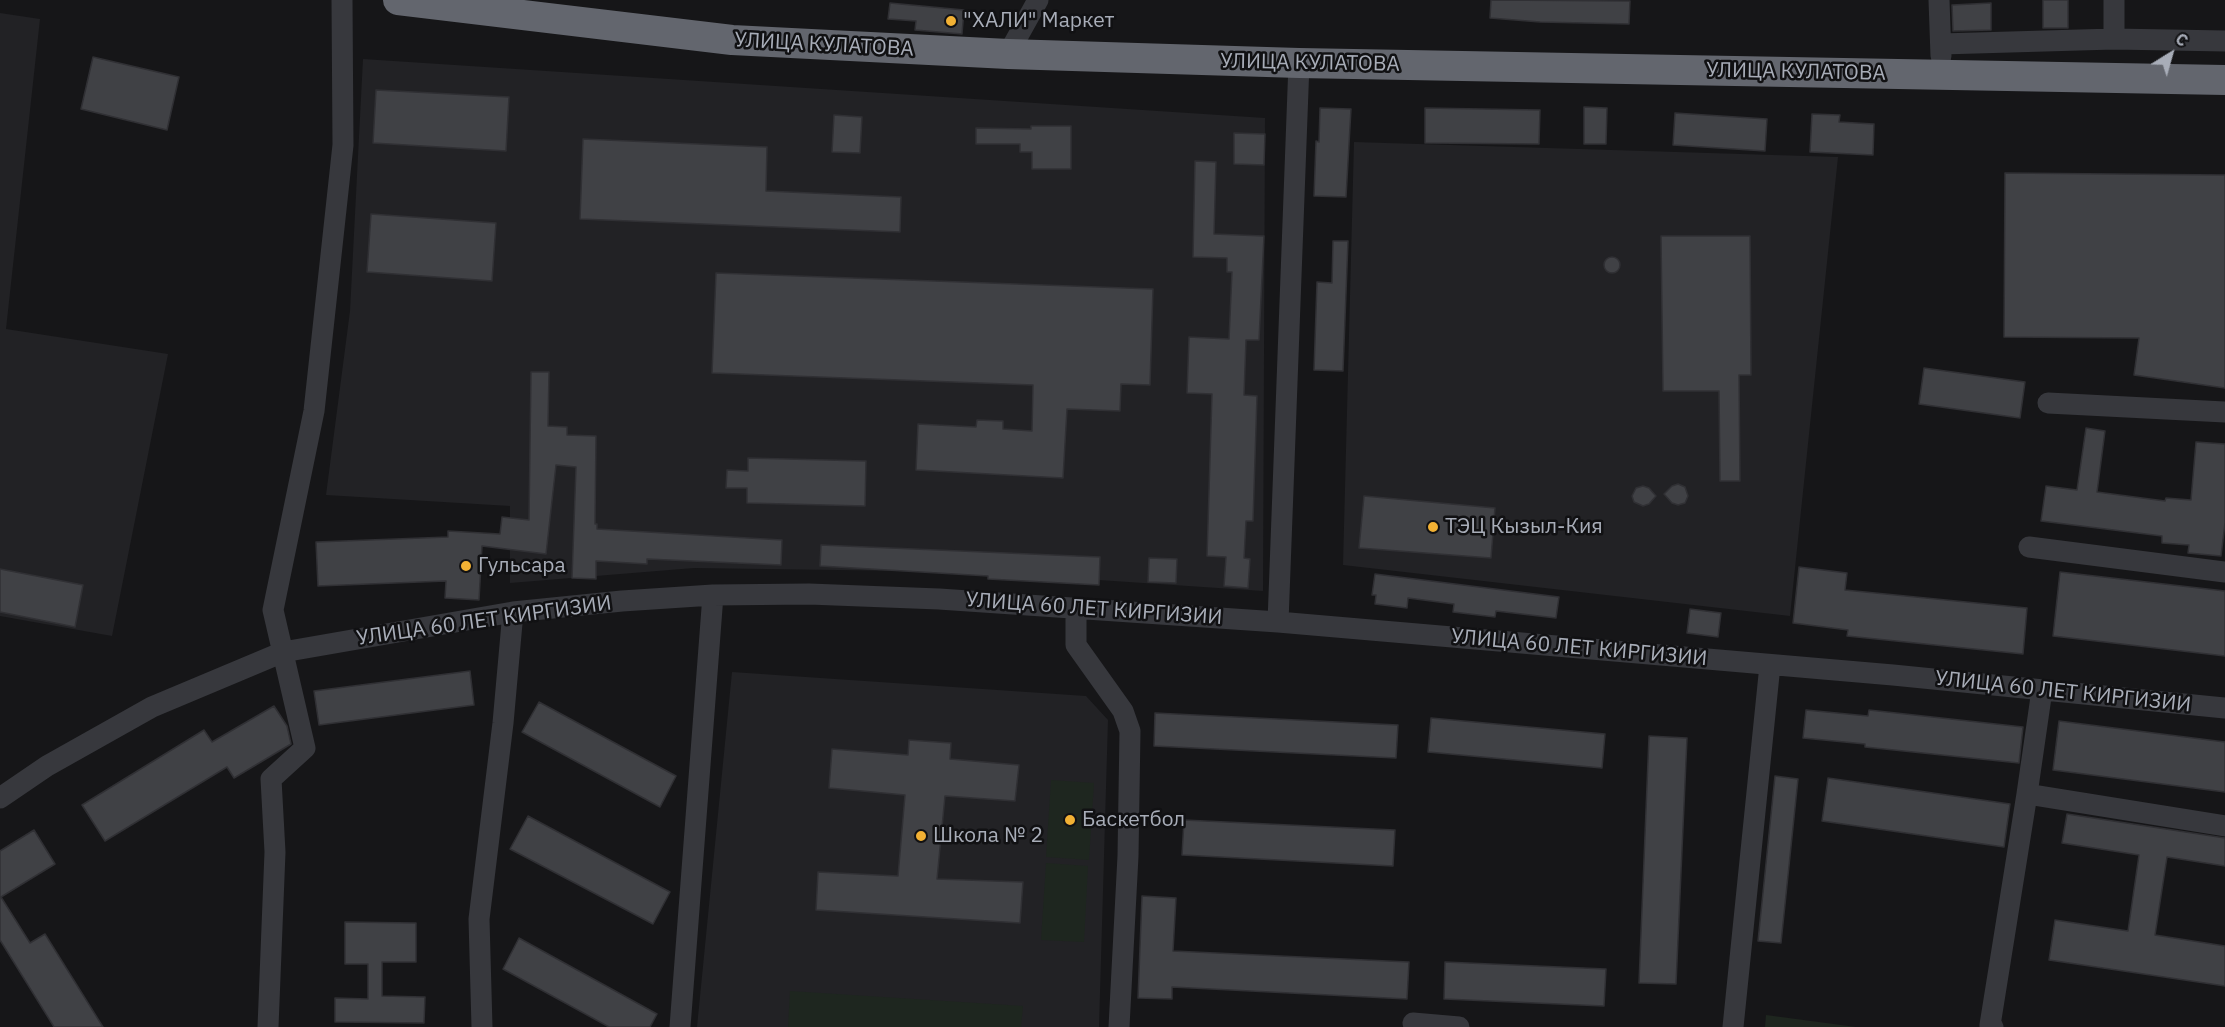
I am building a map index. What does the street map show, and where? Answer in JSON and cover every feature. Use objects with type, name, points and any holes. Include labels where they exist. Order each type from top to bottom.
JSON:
[{"type":"highway","name":"УЛИЦА КУЛАТОВА","points":[[398,0],[732,40],[1008,54],[1299,63],[2225,80]]},
{"type":"street","points":[[268,1027],[275,852],[271,779],[305,748],[273,610],[315,399],[343,145],[342,0]]},
{"type":"street","points":[[1008,54],[1038,0]]},
{"type":"street","points":[[1939,0],[1942,74]]},
{"type":"street","points":[[2114,0],[2114,39]]},
{"type":"street","points":[[1941,44],[2114,39],[2225,41]]},
{"type":"street","points":[[1278,622],[1299,63]]},
{"type":"street","points":[[2048,403],[2225,412]]},
{"type":"street","points":[[2029,547],[2225,572]]},
{"type":"street","points":[[680,1027],[713,595]]},
{"type":"street","name":"УЛИЦА 60 ЛЕТ КИРГИЗИИ","points":[[0,798],[47,766],[114,726],[152,707],[283,652],[513,612],[713,595],[856,596],[1278,622],[2225,708]]},
{"type":"street","points":[[1076,608],[1076,645],[1123,711],[1130,730],[1128,856],[1119,1027]]},
{"type":"street","points":[[482,1027],[478,919],[503,723],[513,612]]},
{"type":"street","points":[[1732,1027],[1770,665]]},
{"type":"street","points":[[1993,1027],[1990,1025],[2042,690]]},
{"type":"street","points":[[2027,794],[2225,826]]},
{"type":"street","points":[[1413,1023],[1459,1027]]},
{"type":"shaded area","points":[[0,13],[40,19],[6,329],[168,354],[112,636],[0,616]]},
{"type":"shaded area","points":[[363,59],[1265,118],[1263,591],[979,572],[694,568],[510,583],[510,506],[326,495],[350,311]]},
{"type":"shaded area","points":[[1354,142],[1838,157],[1790,616],[1343,565]]},
{"type":"shaded area","points":[[732,672],[1086,696],[1108,720],[1099,1027],[697,1027]]},
{"type":"shaded area","name":"Баскетбол","points":[[1051,780],[1094,783],[1089,860],[1046,857]]},
{"type":"shaded area","name":"Баскетбол","points":[[1046,863],[1088,866],[1084,942],[1041,940]]},
{"type":"shaded area","points":[[790,991],[1023,1006],[1021,1027],[788,1027]]},
{"type":"shaded area","points":[[1766,1015],[1856,1027],[1765,1027]]},
{"type":"building","points":[[1491,0],[1630,1],[1629,24],[1540,22],[1490,18]]},
{"type":"building","points":[[2043,0],[2068,0],[2068,28],[2043,28]]},
{"type":"building","points":[[890,3],[964,10],[962,34],[915,30],[916,21],[888,19]]},
{"type":"building","points":[[1991,3],[1991,30],[1953,31],[1952,5]]},
{"type":"building","points":[[93,57],[179,77],[167,130],[81,109]]},
{"type":"building","points":[[376,90],[509,97],[506,151],[373,143]]},
{"type":"building","points":[[1584,107],[1607,108],[1606,144],[1584,144]]},
{"type":"building","points":[[1320,108],[1351,109],[1346,197],[1314,196]]},
{"type":"building","points":[[1425,108],[1540,110],[1539,144],[1425,143]]},
{"type":"building","points":[[1675,113],[1767,119],[1765,151],[1673,145]]},
{"type":"building","points":[[1812,114],[1840,115],[1839,122],[1874,124],[1873,155],[1810,152]]},
{"type":"building","points":[[834,115],[862,117],[860,153],[832,152]]},
{"type":"building","points":[[1031,126],[1071,126],[1071,169],[1032,169],[1032,152],[1020,152],[1020,144],[976,144],[976,128],[1031,129]]},
{"type":"building","points":[[1234,133],[1265,134],[1264,165],[1234,164]]},
{"type":"building","points":[[583,139],[767,147],[766,191],[901,197],[900,232],[580,219]]},
{"type":"building","points":[[1195,161],[1216,162],[1214,234],[1264,236],[1259,340],[1246,340],[1244,395],[1257,396],[1253,521],[1246,521],[1244,558],[1250,559],[1248,588],[1224,586],[1226,557],[1207,556],[1212,394],[1187,393],[1189,337],[1229,339],[1232,272],[1227,272],[1227,258],[1193,257]]},
{"type":"building","points":[[2005,173],[2225,175],[2225,388],[2134,375],[2139,338],[2004,337]]},
{"type":"building","points":[[371,214],[496,223],[492,281],[367,272]]},
{"type":"building","points":[[1661,236],[1750,236],[1751,375],[1739,375],[1740,481],[1720,481],[1719,391],[1663,391]]},
{"type":"building","points":[[1333,241],[1348,241],[1343,371],[1314,370],[1317,282],[1332,283]]},
{"type":"building","points":[[1612,257],[1618,259],[1620,265],[1618,271],[1612,273],[1606,271],[1604,265],[1606,259]]},
{"type":"building","points":[[716,273],[1153,289],[1150,385],[1121,384],[1120,411],[1067,409],[1063,478],[916,470],[918,424],[976,427],[977,420],[1003,421],[1003,429],[1032,431],[1033,385],[712,373]]},
{"type":"building","points":[[1924,368],[2025,382],[2020,418],[1919,404]]},
{"type":"building","points":[[531,372],[549,372],[548,426],[567,427],[567,435],[596,436],[595,524],[597,524],[597,529],[782,540],[781,565],[647,559],[647,564],[596,561],[596,579],[572,578],[576,467],[556,465],[546,554],[482,546],[479,600],[445,598],[446,581],[318,586],[316,542],[448,537],[448,531],[500,534],[502,517],[529,520]]},
{"type":"building","points":[[2086,428],[2105,431],[2097,492],[2165,501],[2166,498],[2191,500],[2196,442],[2225,444],[2225,523],[2221,556],[2188,553],[2189,545],[2162,543],[2162,536],[2041,521],[2046,486],[2077,490]]},
{"type":"building","points":[[748,458],[866,461],[865,506],[747,503],[747,488],[726,488],[727,470],[748,471]]},
{"type":"building","points":[[1678,484],[1685,487],[1688,496],[1685,503],[1678,505],[1672,503],[1664,494],[1672,486]]},
{"type":"building","points":[[1643,486],[1649,488],[1656,496],[1649,504],[1643,506],[1634,502],[1632,496],[1636,488]]},
{"type":"building","points":[[1364,496],[1495,508],[1491,558],[1359,548]]},
{"type":"building","points":[[821,545],[1100,557],[1099,585],[820,566]]},
{"type":"building","points":[[1149,558],[1177,559],[1176,583],[1148,582]]},
{"type":"building","points":[[1799,567],[1847,573],[1845,590],[2027,608],[2023,654],[1847,636],[1848,630],[1793,623]]},
{"type":"building","points":[[0,569],[83,585],[75,627],[0,612]]},
{"type":"building","points":[[2060,572],[2225,591],[2225,656],[2053,636]]},
{"type":"building","points":[[1375,574],[1559,597],[1556,618],[1496,611],[1495,617],[1453,612],[1454,604],[1408,598],[1407,608],[1375,604],[1376,595],[1372,595]]},
{"type":"building","points":[[1690,609],[1721,613],[1718,637],[1687,633]]},
{"type":"building","points":[[470,671],[474,705],[319,725],[314,691]]},
{"type":"building","points":[[539,702],[676,776],[660,807],[522,732]]},
{"type":"building","points":[[274,706],[287,726],[291,744],[234,778],[227,767],[105,841],[82,805],[204,730],[212,742]]},
{"type":"building","points":[[1806,710],[1868,716],[1869,710],[2023,727],[2019,763],[1865,747],[1865,744],[1803,738]]},
{"type":"building","points":[[1155,713],[1398,725],[1396,758],[1154,746]]},
{"type":"building","points":[[1431,718],[1605,734],[1602,768],[1428,752]]},
{"type":"building","points":[[2059,721],[2225,742],[2225,792],[2053,770]]},
{"type":"building","points":[[1649,736],[1687,738],[1676,984],[1639,983]]},
{"type":"building","name":"Школа № 2","points":[[909,740],[951,743],[950,759],[1019,765],[1015,801],[945,796],[937,879],[1023,882],[1020,923],[816,910],[818,872],[898,876],[905,795],[829,788],[832,749],[908,755]]},
{"type":"building","points":[[1775,776],[1798,779],[1781,943],[1758,941]]},
{"type":"building","points":[[1828,778],[2010,804],[2004,847],[1822,821]]},
{"type":"building","points":[[2067,814],[2225,838],[2225,866],[2167,857],[2155,935],[2225,946],[2225,986],[2049,960],[2055,920],[2128,931],[2139,855],[2062,843]]},
{"type":"building","points":[[528,816],[670,892],[653,924],[510,849]]},
{"type":"building","points":[[1184,820],[1395,830],[1393,866],[1182,855]]},
{"type":"building","points":[[34,830],[55,864],[1,897],[30,943],[45,934],[103,1027],[54,1027],[0,940],[0,851]]},
{"type":"building","points":[[1142,896],[1176,898],[1173,951],[1409,962],[1407,999],[1172,987],[1172,999],[1138,998]]},
{"type":"building","points":[[345,922],[416,923],[416,962],[382,962],[382,996],[425,997],[424,1023],[335,1022],[335,998],[368,999],[368,964],[345,964]]},
{"type":"building","points":[[519,938],[657,1014],[650,1027],[609,1027],[503,969]]},
{"type":"building","points":[[1445,962],[1606,969],[1604,1006],[1444,999]]},
{"type":"place","name":"\"ХАЛИ\" Маркет","points":[[951,21]]},
{"type":"place","name":"ТЭЦ Кызыл-Кия","points":[[1433,527]]},
{"type":"place","name":"Гульсара","points":[[466,566]]},
{"type":"place","name":"Баскетбол","points":[[1070,820]]},
{"type":"place","name":"Школа № 2","points":[[921,836]]}]
